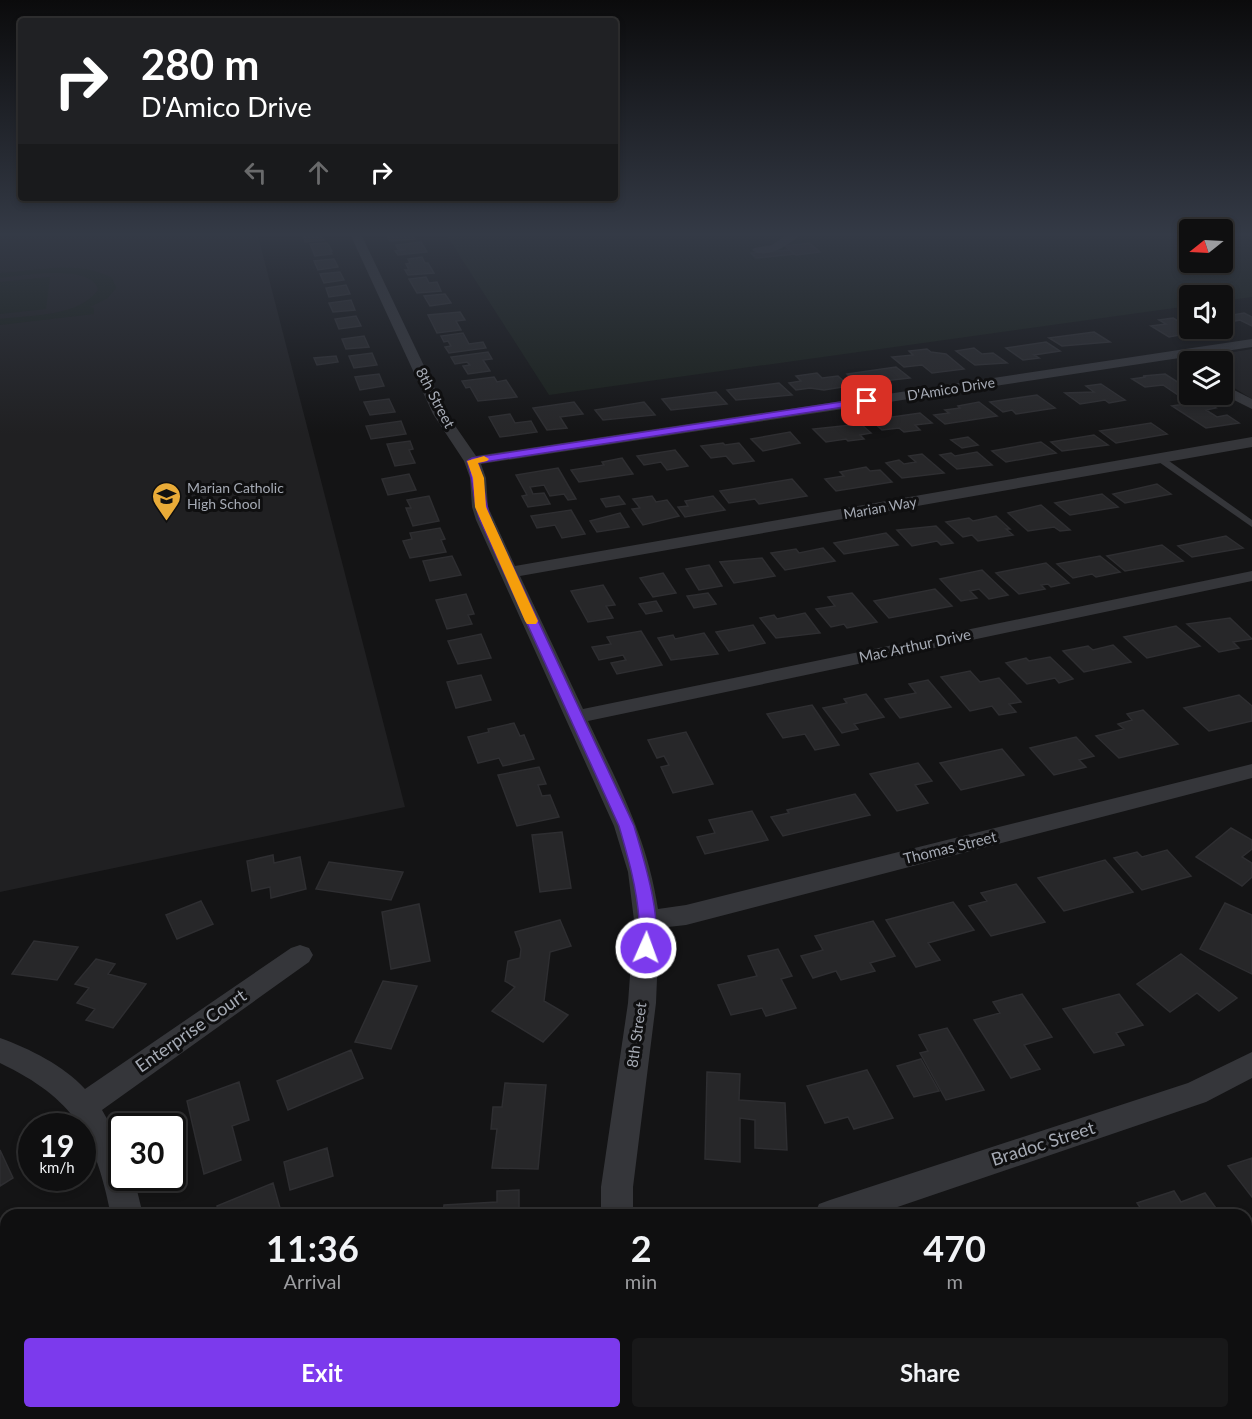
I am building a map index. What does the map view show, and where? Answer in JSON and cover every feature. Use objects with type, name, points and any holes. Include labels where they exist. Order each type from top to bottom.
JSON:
[{"type":"street","name":"8th Street","points":[[387,302],[440,414],[472,461],[478,478],[480,507],[626,826],[640,872],[647,920],[642,1003],[617,1187],[617,1209]]},
{"type":"street","name":"D'Amico Drive","points":[[472,461],[1252,343]]},
{"type":"street","points":[[1169,356],[1179,362]]},
{"type":"street","points":[[1233,394],[1252,405]]},
{"type":"street","name":"Marian Way","points":[[509,573],[1252,442]]},
{"type":"street","name":"Mac Arthur Drive","points":[[577,717],[1252,576]]},
{"type":"street","name":"Thomas Street","points":[[647,920],[686,915],[1252,771]]},
{"type":"street","name":"Enterprise Court","points":[[83,1107],[300,955]]},
{"type":"street","points":[[0,1050],[37,1066],[57,1080],[83,1107],[102,1134],[120,1176],[126,1209]]},
{"type":"street","name":"Bradoc Street","points":[[848,1209],[1196,1093],[1252,1064]]},
{"type":"lane","points":[[1159,458],[1252,524]]},
{"type":"shaded area","name":"Marian Catholic High School","points":[[0,302],[275,302],[405,807],[0,892]]},
{"type":"shaded area","points":[[0,302],[47,302],[46,309],[0,314]]},
{"type":"shaded area","points":[[84,302],[100,302],[90,307],[94,308],[94,314],[0,325],[0,319],[53,313]]},
{"type":"shaded area","points":[[489,302],[1179,302],[1179,307],[549,395]]},
{"type":"shaded area","points":[[1252,349],[1252,399],[1233,387],[1233,352]]},
{"type":"building","points":[[352,302],[355,310],[333,312],[329,303]]},
{"type":"building","points":[[428,302],[451,303],[430,306]]},
{"type":"building","points":[[460,312],[465,320],[456,321],[461,330],[437,333],[428,315]]},
{"type":"building","points":[[1244,313],[1252,317],[1252,326],[1240,320],[1233,321],[1233,315]]},
{"type":"building","points":[[356,316],[361,326],[339,329],[335,319]]},
{"type":"building","points":[[1173,318],[1179,322],[1179,335],[1169,337],[1151,326],[1166,324],[1159,320]]},
{"type":"building","points":[[1094,332],[1110,342],[1062,346],[1049,338]]},
{"type":"building","points":[[463,333],[469,344],[483,342],[486,348],[449,353],[445,347],[451,346],[448,341],[444,342],[441,336]]},
{"type":"building","points":[[364,336],[369,347],[346,349],[342,339]]},
{"type":"building","points":[[1046,342],[1060,351],[1034,355],[1039,358],[1023,360],[1006,348]]},
{"type":"building","points":[[974,348],[982,354],[993,353],[1007,363],[975,365],[956,351]]},
{"type":"building","points":[[927,349],[931,352],[946,354],[964,369],[932,373],[922,365],[904,367],[892,357],[913,355],[909,351]]},
{"type":"building","points":[[488,352],[492,359],[483,360],[490,371],[468,374],[463,366],[470,365],[467,362],[455,364],[451,357]]},
{"type":"building","points":[[372,353],[377,365],[354,368],[349,356]]},
{"type":"building","points":[[336,356],[338,362],[317,365],[314,358]]},
{"type":"building","points":[[896,367],[910,378],[857,384],[847,374]]},
{"type":"building","points":[[817,373],[822,378],[838,376],[849,386],[824,390],[810,388],[796,390],[789,383],[801,381],[796,376]]},
{"type":"building","points":[[379,374],[384,386],[360,390],[355,377]]},
{"type":"building","points":[[1165,374],[1179,383],[1179,396],[1163,385],[1145,387],[1132,379],[1146,377],[1143,376]]},
{"type":"building","points":[[494,377],[497,382],[506,380],[517,397],[478,401],[470,387],[466,388],[462,381]]},
{"type":"building","points":[[779,383],[792,395],[736,400],[727,390]]},
{"type":"building","points":[[1101,384],[1125,400],[1080,404],[1065,393],[1094,392],[1086,386]]},
{"type":"building","points":[[716,392],[727,404],[671,410],[662,399]]},
{"type":"building","points":[[1037,395],[1055,408],[1016,414],[1012,410],[1003,412],[990,402]]},
{"type":"building","points":[[389,399],[395,412],[370,415],[364,402]]},
{"type":"building","points":[[574,402],[583,414],[560,417],[567,428],[547,430],[533,408]]},
{"type":"building","points":[[644,402],[655,415],[603,420],[595,410]]},
{"type":"building","points":[[979,402],[997,416],[945,424],[934,415],[949,413],[945,410]]},
{"type":"building","points":[[1211,405],[1216,408],[1206,410],[1217,417],[1227,415],[1239,423],[1206,428],[1172,406]]},
{"type":"building","points":[[920,413],[932,423],[915,425],[920,430],[904,432],[899,428],[882,430],[871,420]]},
{"type":"building","points":[[510,414],[515,423],[531,421],[537,432],[500,437],[489,417]]},
{"type":"building","points":[[401,421],[406,434],[371,439],[366,426]]},
{"type":"building","points":[[1151,423],[1167,434],[1116,443],[1100,431]]},
{"type":"building","points":[[861,424],[871,433],[860,435],[864,439],[848,441],[846,439],[826,442],[813,429]]},
{"type":"building","points":[[790,432],[800,443],[763,451],[751,439]]},
{"type":"building","points":[[1094,435],[1108,445],[1062,451],[1051,442]]},
{"type":"building","points":[[968,437],[978,445],[962,448],[951,440]]},
{"type":"building","points":[[410,441],[413,449],[409,450],[415,463],[395,466],[387,444]]},
{"type":"building","points":[[1041,442],[1056,453],[1006,462],[992,451]]},
{"type":"building","points":[[723,443],[725,445],[739,443],[754,461],[733,464],[726,456],[711,458],[701,446]]},
{"type":"building","points":[[675,450],[688,466],[667,470],[661,462],[644,465],[637,456]]},
{"type":"building","points":[[977,452],[992,465],[957,469],[940,455],[951,453],[955,456]]},
{"type":"building","points":[[922,454],[944,473],[902,478],[886,463],[899,460],[904,464],[916,462],[909,456]]},
{"type":"building","points":[[622,458],[633,474],[579,482],[571,470],[604,465],[602,462]]},
{"type":"building","points":[[866,467],[870,471],[880,470],[892,482],[836,491],[825,479],[844,476],[840,472]]},
{"type":"building","points":[[558,468],[576,499],[568,500],[564,494],[550,496],[544,485],[530,487],[533,494],[544,493],[550,504],[528,507],[522,496],[527,495],[516,475]]},
{"type":"building","points":[[409,474],[416,490],[388,495],[382,479]]},
{"type":"building","points":[[792,479],[807,496],[759,504],[755,499],[729,503],[720,491]]},
{"type":"building","points":[[1157,484],[1171,494],[1125,503],[1113,494]]},
{"type":"building","points":[[1102,494],[1118,507],[1070,515],[1055,503]]},
{"type":"building","points":[[429,496],[439,521],[413,526],[406,508],[411,508],[407,500]]},
{"type":"building","points":[[619,496],[625,504],[606,507],[601,499]]},
{"type":"building","points":[[652,496],[656,502],[667,500],[679,516],[643,525],[632,509],[640,508],[633,499]]},
{"type":"building","points":[[713,496],[725,510],[685,517],[678,507],[688,506],[685,501]]},
{"type":"building","points":[[1041,505],[1070,530],[1060,531],[1054,527],[1028,531],[1008,513]]},
{"type":"building","points":[[571,510],[585,534],[562,538],[555,525],[537,528],[531,516]]},
{"type":"building","points":[[620,513],[629,527],[597,532],[590,521]]},
{"type":"building","points":[[996,516],[1013,535],[978,541],[972,535],[963,537],[946,522],[969,518],[973,521]]},
{"type":"building","points":[[936,526],[953,543],[941,545],[937,541],[912,546],[897,530]]},
{"type":"building","points":[[440,528],[445,539],[441,540],[446,552],[410,558],[403,541],[412,539],[410,533]]},
{"type":"building","points":[[886,533],[898,545],[844,554],[834,543]]},
{"type":"building","points":[[1226,536],[1243,548],[1192,557],[1178,546]]},
{"type":"building","points":[[1162,545],[1183,561],[1125,571],[1107,556]]},
{"type":"building","points":[[823,548],[835,561],[785,570],[771,553],[796,549],[799,553]]},
{"type":"building","points":[[452,556],[461,575],[430,581],[423,561]]},
{"type":"building","points":[[1100,556],[1120,572],[1096,577],[1092,574],[1073,578],[1057,564]]},
{"type":"building","points":[[762,558],[775,576],[734,583],[720,562]]},
{"type":"building","points":[[1046,563],[1069,583],[1051,587],[1048,584],[1041,585],[1045,589],[1019,594],[996,573]]},
{"type":"building","points":[[709,565],[722,586],[699,590],[686,569]]},
{"type":"building","points":[[982,570],[1008,595],[989,599],[979,589],[970,591],[977,598],[961,601],[940,579]]},
{"type":"building","points":[[663,573],[676,593],[653,597],[640,578]]},
{"type":"building","points":[[603,585],[615,605],[606,606],[613,618],[588,622],[571,591]]},
{"type":"building","points":[[935,589],[952,606],[889,618],[874,601]]},
{"type":"building","points":[[708,593],[716,604],[694,608],[687,596]]},
{"type":"building","points":[[852,593],[877,622],[847,628],[844,624],[831,627],[816,609],[835,606],[828,597]]},
{"type":"building","points":[[466,594],[474,614],[468,615],[472,624],[447,629],[436,600]]},
{"type":"building","points":[[656,601],[662,611],[646,614],[639,604]]},
{"type":"building","points":[[805,613],[820,633],[776,638],[760,618],[774,615],[777,619]]},
{"type":"building","points":[[1230,618],[1252,639],[1233,642],[1239,648],[1219,652],[1187,624]]},
{"type":"building","points":[[753,625],[765,643],[729,651],[716,632]]},
{"type":"building","points":[[1176,626],[1200,646],[1147,658],[1124,637]]},
{"type":"building","points":[[641,631],[662,665],[617,674],[611,663],[626,660],[623,655],[599,660],[592,647],[611,644],[607,637]]},
{"type":"building","points":[[704,633],[718,654],[671,660],[658,638],[673,635],[675,639]]},
{"type":"building","points":[[481,634],[491,658],[458,664],[448,641]]},
{"type":"building","points":[[1113,645],[1131,662],[1084,672],[1063,651],[1088,646],[1093,650]]},
{"type":"building","points":[[1050,657],[1073,679],[1059,683],[1055,678],[1027,684],[1006,663],[1026,658],[1029,661]]},
{"type":"building","points":[[970,671],[980,682],[999,678],[1021,702],[1009,704],[1016,712],[999,715],[992,706],[970,711],[941,677]]},
{"type":"building","points":[[481,675],[491,700],[456,708],[447,682]]},
{"type":"building","points":[[928,680],[951,707],[900,718],[885,699],[916,693],[909,684]]},
{"type":"building","points":[[866,694],[884,717],[854,724],[858,729],[842,733],[823,708],[847,703],[844,699]]},
{"type":"building","points":[[1239,695],[1252,706],[1252,721],[1209,731],[1184,708]]},
{"type":"building","points":[[812,705],[839,745],[815,750],[805,734],[783,738],[767,714]]},
{"type":"building","points":[[1143,710],[1178,744],[1119,758],[1096,736],[1124,729],[1118,724],[1132,720],[1127,714]]},
{"type":"building","points":[[514,723],[520,736],[524,735],[534,759],[503,766],[499,758],[478,763],[468,737],[489,732],[488,729]]},
{"type":"building","points":[[686,732],[713,784],[673,793],[661,767],[669,765],[664,756],[657,758],[648,740]]},
{"type":"building","points":[[1076,737],[1094,756],[1079,760],[1086,767],[1054,775],[1030,748]]},
{"type":"building","points":[[1002,749],[1024,775],[961,790],[940,763]]},
{"type":"building","points":[[918,763],[932,781],[915,785],[928,803],[897,811],[870,774]]},
{"type":"building","points":[[539,767],[546,784],[538,785],[542,796],[550,795],[559,817],[517,826],[498,775]]},
{"type":"building","points":[[855,794],[870,815],[783,836],[771,817],[789,813],[787,810]]},
{"type":"building","points":[[752,811],[768,840],[705,854],[697,837],[715,833],[709,820]]},
{"type":"building","points":[[1231,828],[1252,840],[1252,849],[1242,857],[1252,863],[1252,877],[1242,886],[1196,857]]},
{"type":"building","points":[[562,832],[571,888],[540,892],[532,835]]},
{"type":"building","points":[[1167,850],[1191,876],[1142,890],[1114,858],[1137,852],[1142,857]]},
{"type":"building","points":[[273,855],[274,863],[300,857],[306,889],[271,898],[270,887],[252,891],[247,861]]},
{"type":"building","points":[[1105,860],[1133,892],[1064,911],[1038,878]]},
{"type":"building","points":[[329,862],[403,872],[391,900],[316,889]]},
{"type":"building","points":[[1016,884],[1045,922],[991,936],[969,906],[987,901],[981,893]]},
{"type":"building","points":[[201,901],[213,924],[177,939],[166,915]]},
{"type":"building","points":[[953,902],[974,930],[928,943],[940,960],[916,967],[886,920]]},
{"type":"building","points":[[1225,903],[1252,915],[1252,974],[1200,949]]},
{"type":"building","points":[[419,904],[430,961],[391,969],[382,912]]},
{"type":"building","points":[[560,920],[571,946],[550,952],[544,1001],[568,1015],[543,1042],[492,1011],[515,987],[505,981],[508,961],[520,958],[521,949],[515,932]]},
{"type":"building","points":[[873,921],[895,956],[870,963],[875,971],[841,980],[836,971],[813,978],[801,956],[823,950],[815,936]]},
{"type":"building","points":[[34,941],[78,947],[57,980],[12,974]]},
{"type":"building","points":[[778,949],[792,976],[781,979],[796,1008],[766,1016],[762,1008],[731,1015],[718,985],[757,976],[748,956]]},
{"type":"building","points":[[1181,954],[1237,998],[1219,1011],[1197,993],[1170,1012],[1137,984]]},
{"type":"building","points":[[96,959],[115,964],[108,974],[146,984],[113,1028],[86,1020],[95,1009],[77,1003],[89,988],[75,984]]},
{"type":"building","points":[[383,981],[417,986],[391,1049],[355,1042]]},
{"type":"building","points":[[1022,994],[1052,1037],[1024,1045],[1040,1069],[1011,1078],[974,1020],[1000,1013],[993,1002]]},
{"type":"building","points":[[1119,994],[1143,1025],[1116,1033],[1124,1045],[1094,1053],[1063,1009]]},
{"type":"building","points":[[947,1028],[984,1090],[946,1100],[920,1053],[928,1051],[919,1035]]},
{"type":"building","points":[[351,1050],[363,1078],[288,1110],[277,1081]]},
{"type":"building","points":[[921,1059],[939,1091],[914,1097],[897,1066]]},
{"type":"building","points":[[867,1070],[893,1118],[854,1129],[848,1117],[825,1123],[807,1086]]},
{"type":"building","points":[[707,1072],[740,1074],[739,1100],[785,1103],[787,1150],[755,1148],[755,1120],[740,1118],[740,1162],[705,1159]]},
{"type":"building","points":[[239,1082],[249,1120],[232,1126],[241,1160],[204,1174],[187,1101]]},
{"type":"building","points":[[505,1083],[546,1085],[538,1169],[492,1168],[497,1129],[491,1129],[493,1107],[502,1107]]},
{"type":"building","points":[[327,1148],[333,1176],[290,1190],[284,1162]]},
{"type":"building","points":[[0,1150],[13,1178],[0,1186]]},
{"type":"building","points":[[1252,1158],[1252,1197],[1228,1166]]},
{"type":"building","points":[[273,1183],[280,1209],[218,1209],[217,1206]]},
{"type":"building","points":[[519,1190],[519,1209],[444,1209],[444,1205],[497,1202],[497,1191]]},
{"type":"building","points":[[1174,1191],[1181,1202],[1205,1193],[1217,1209],[1141,1209],[1137,1203]]},
{"type":"slow traffic","points":[[484,459],[472,461],[480,488],[480,507],[532,621]]},
{"type":"place","name":"Marian Catholic High School","points":[[166,522]]},
{"type":"route","points":[[646,948],[647,920],[640,872],[626,826],[485,520],[480,507],[478,478],[472,461],[867,401]]}]
